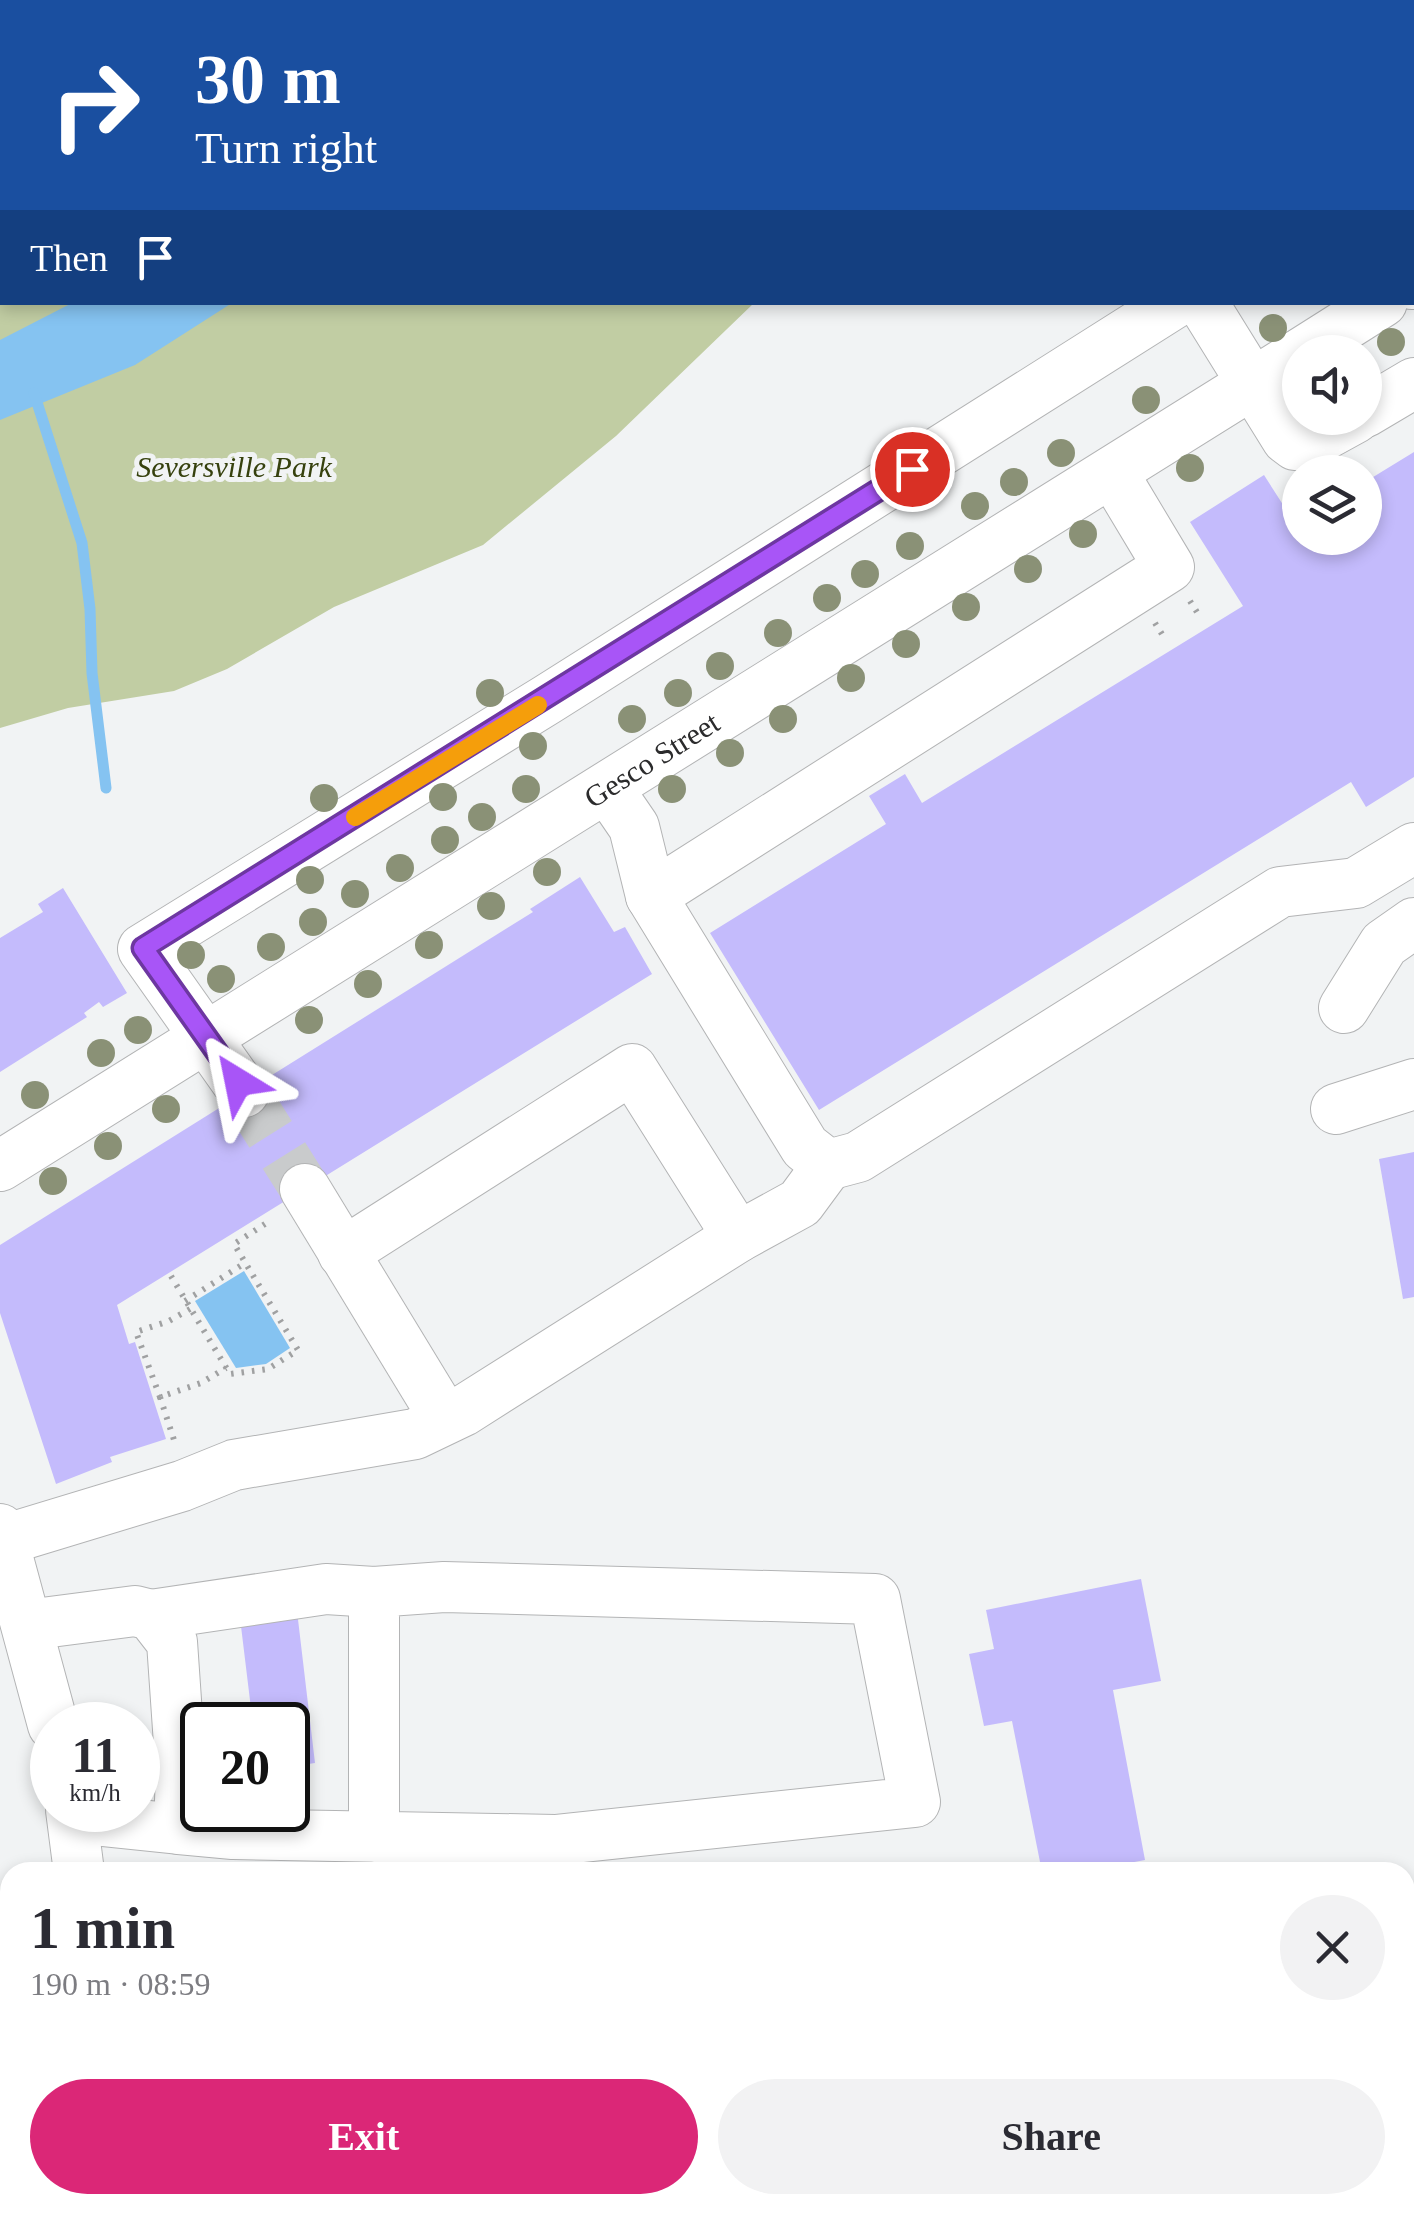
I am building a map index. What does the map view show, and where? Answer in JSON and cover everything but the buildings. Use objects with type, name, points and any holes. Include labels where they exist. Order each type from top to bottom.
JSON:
[{"type":"street","points":[[244,1092],[143,948],[548,699],[1171,305]]},
{"type":"street","points":[[1204,305],[1282,430]]},
{"type":"street","name":"Gesco Street","points":[[1330,335],[1377,305]]},
{"type":"street","name":"Gesco Street","points":[[0,1166],[1282,365]]},
{"type":"street","points":[[1382,402],[1414,383]]},
{"type":"street","points":[[1285,435],[1295,445],[1304,446],[1324,435]]},
{"type":"street","points":[[651,896],[1169,567],[1112,472]]},
{"type":"street","points":[[608,789],[634,827],[651,896],[805,1147],[828,1165]]},
{"type":"street","points":[[47,1702],[2,1534],[182,1486],[234,1465],[416,1434],[800,1203],[828,1165],[858,1157],[1280,892],[1356,883],[1414,848]]},
{"type":"street","points":[[1344,1008],[1384,944],[1414,923]]},
{"type":"street","points":[[343,1252],[632,1068],[738,1237]]},
{"type":"street","points":[[1336,1109],[1414,1084]]},
{"type":"street","points":[[305,1189],[446,1419]]},
{"type":"street","points":[[28,1625],[134,1611],[152,1614],[326,1588],[374,1592],[444,1588],[875,1599],[915,1802],[555,1840],[233,1834],[160,1826]]},
{"type":"street","points":[[374,1592],[374,1837]]},
{"type":"street","points":[[152,1614],[172,1642],[181,1773],[179,1828]]},
{"type":"street","points":[[74,1832],[78,1862]]},
{"type":"path","points":[[171,1276],[230,1374],[268,1368],[298,1350],[234,1244],[265,1224]]},
{"type":"path","points":[[177,1451],[136,1332],[170,1321],[245,1263]]},
{"type":"path","points":[[160,1397],[201,1383],[226,1368]]},
{"type":"green space","name":"Seversville Park","points":[[0,305],[752,305],[616,436],[483,545],[334,607],[227,669],[174,691],[68,708],[0,728]]},
{"type":"water","points":[[68,305],[229,305],[135,365],[0,420],[0,340]]},
{"type":"water","points":[[244,1271],[290,1348],[266,1364],[236,1368],[195,1301]]},
{"type":"waterway","points":[[34,393],[82,543],[106,788]]},
{"type":"tunnel","points":[[244,1092],[305,1189]]},
{"type":"slow traffic","points":[[355,817],[538,705]]},
{"type":"route","points":[[238,1082],[143,948],[912,469]]}]
